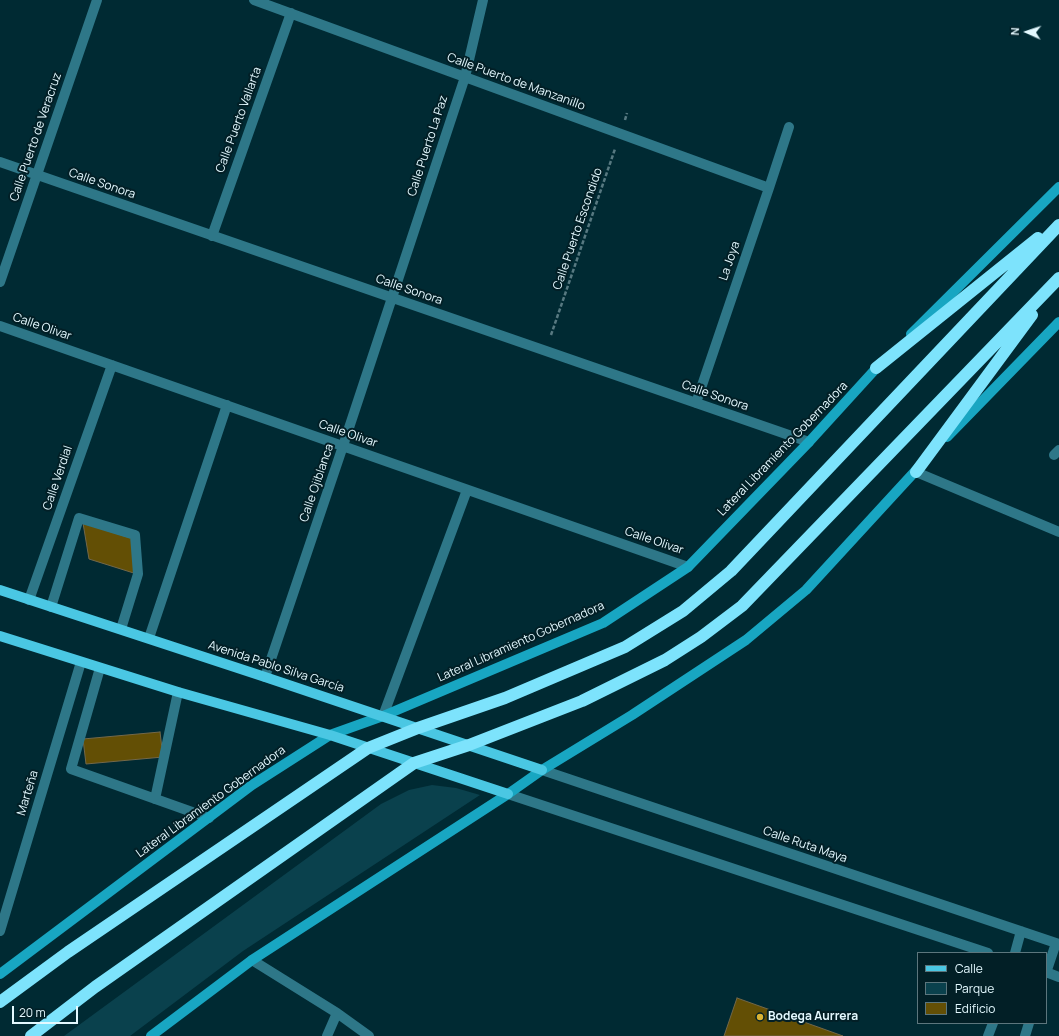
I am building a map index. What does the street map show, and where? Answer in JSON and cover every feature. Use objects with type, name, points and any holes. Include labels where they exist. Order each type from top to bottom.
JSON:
[{"type":"highway","points":[[876,368],[1059,222]]},
{"type":"highway","points":[[0,1002],[68,952],[368,748],[418,728],[505,698],[625,647],[683,611],[731,571],[1059,225]]},
{"type":"highway","points":[[916,472],[1059,278]]},
{"type":"highway","points":[[31,1036],[95,987],[414,763],[469,745],[582,702],[665,660],[702,636],[742,606],[1059,278]]},
{"type":"main road","name":"Avenida Pablo Silva García","points":[[0,590],[149,638],[542,770]]},
{"type":"main road","points":[[0,636],[178,692],[330,735],[508,794]]},
{"type":"street","name":"Calle Puerto de Veracruz","points":[[0,282],[97,0]]},
{"type":"street","name":"Calle Puerto de Manzanillo","points":[[254,0],[769,188]]},
{"type":"street","name":"Calle Puerto La Paz","points":[[392,298],[465,77],[483,0]]},
{"type":"street","name":"Calle Puerto Vallarta","points":[[212,236],[291,14]]},
{"type":"street","name":"La Joya","points":[[696,403],[769,188],[788,127]]},
{"type":"street","name":"Calle Sonora","points":[[0,162],[809,442]]},
{"type":"street","name":"Lateral Libramiento Gobernadora","points":[[0,974],[252,785],[330,735],[383,716],[602,623],[688,567],[809,442],[876,368],[1059,187]]},
{"type":"street","name":"Calle Ojiblanca","points":[[265,677],[392,298]]},
{"type":"street","points":[[150,1036],[252,960],[508,794],[542,770],[632,716],[746,640],[806,590],[957,426],[1059,322]]},
{"type":"street","name":"Calle Olivar","points":[[0,326],[688,567]]},
{"type":"street","name":"Calle Verdial","points":[[29,600],[112,365]]},
{"type":"street","points":[[149,638],[227,405]]},
{"type":"street","points":[[916,472],[1059,532]]},
{"type":"street","points":[[383,716],[467,490]]},
{"type":"street","points":[[52,607],[79,518],[135,535],[138,574],[120,629]]},
{"type":"street","name":"Marteña","points":[[0,931],[81,662]]},
{"type":"street","points":[[100,668],[71,769],[209,818]]},
{"type":"street","points":[[155,799],[178,692]]},
{"type":"street","name":"Calle Ruta Maya","points":[[542,770],[1058,944]]},
{"type":"street","points":[[508,794],[985,952]]},
{"type":"street","points":[[1015,952],[1021,931]]},
{"type":"street","points":[[1047,971],[1058,944]]},
{"type":"street","points":[[252,960],[337,1013],[369,1036]]},
{"type":"street","points":[[1047,973],[1059,977]]},
{"type":"street","points":[[327,1036],[337,1013]]},
{"type":"street","points":[[988,1036],[993,1024]]},
{"type":"street","points":[[1025,1036],[1029,1024]]},
{"type":"path","name":"Calle Puerto Escondido","points":[[545,351],[627,113]]},
{"type":"green space","points":[[432,785],[456,788],[480,795],[243,951],[130,1036],[64,1036],[381,804],[409,790]]},
{"type":"building","points":[[83,523],[137,540],[140,575],[89,559]]},
{"type":"building","points":[[160,732],[163,757],[86,764],[83,739]]},
{"type":"building","name":"Bodega Aurrera","points":[[737,998],[843,1036],[724,1036]]},
{"type":"place","name":"Bodega Aurrera","points":[[760,1017]]}]
